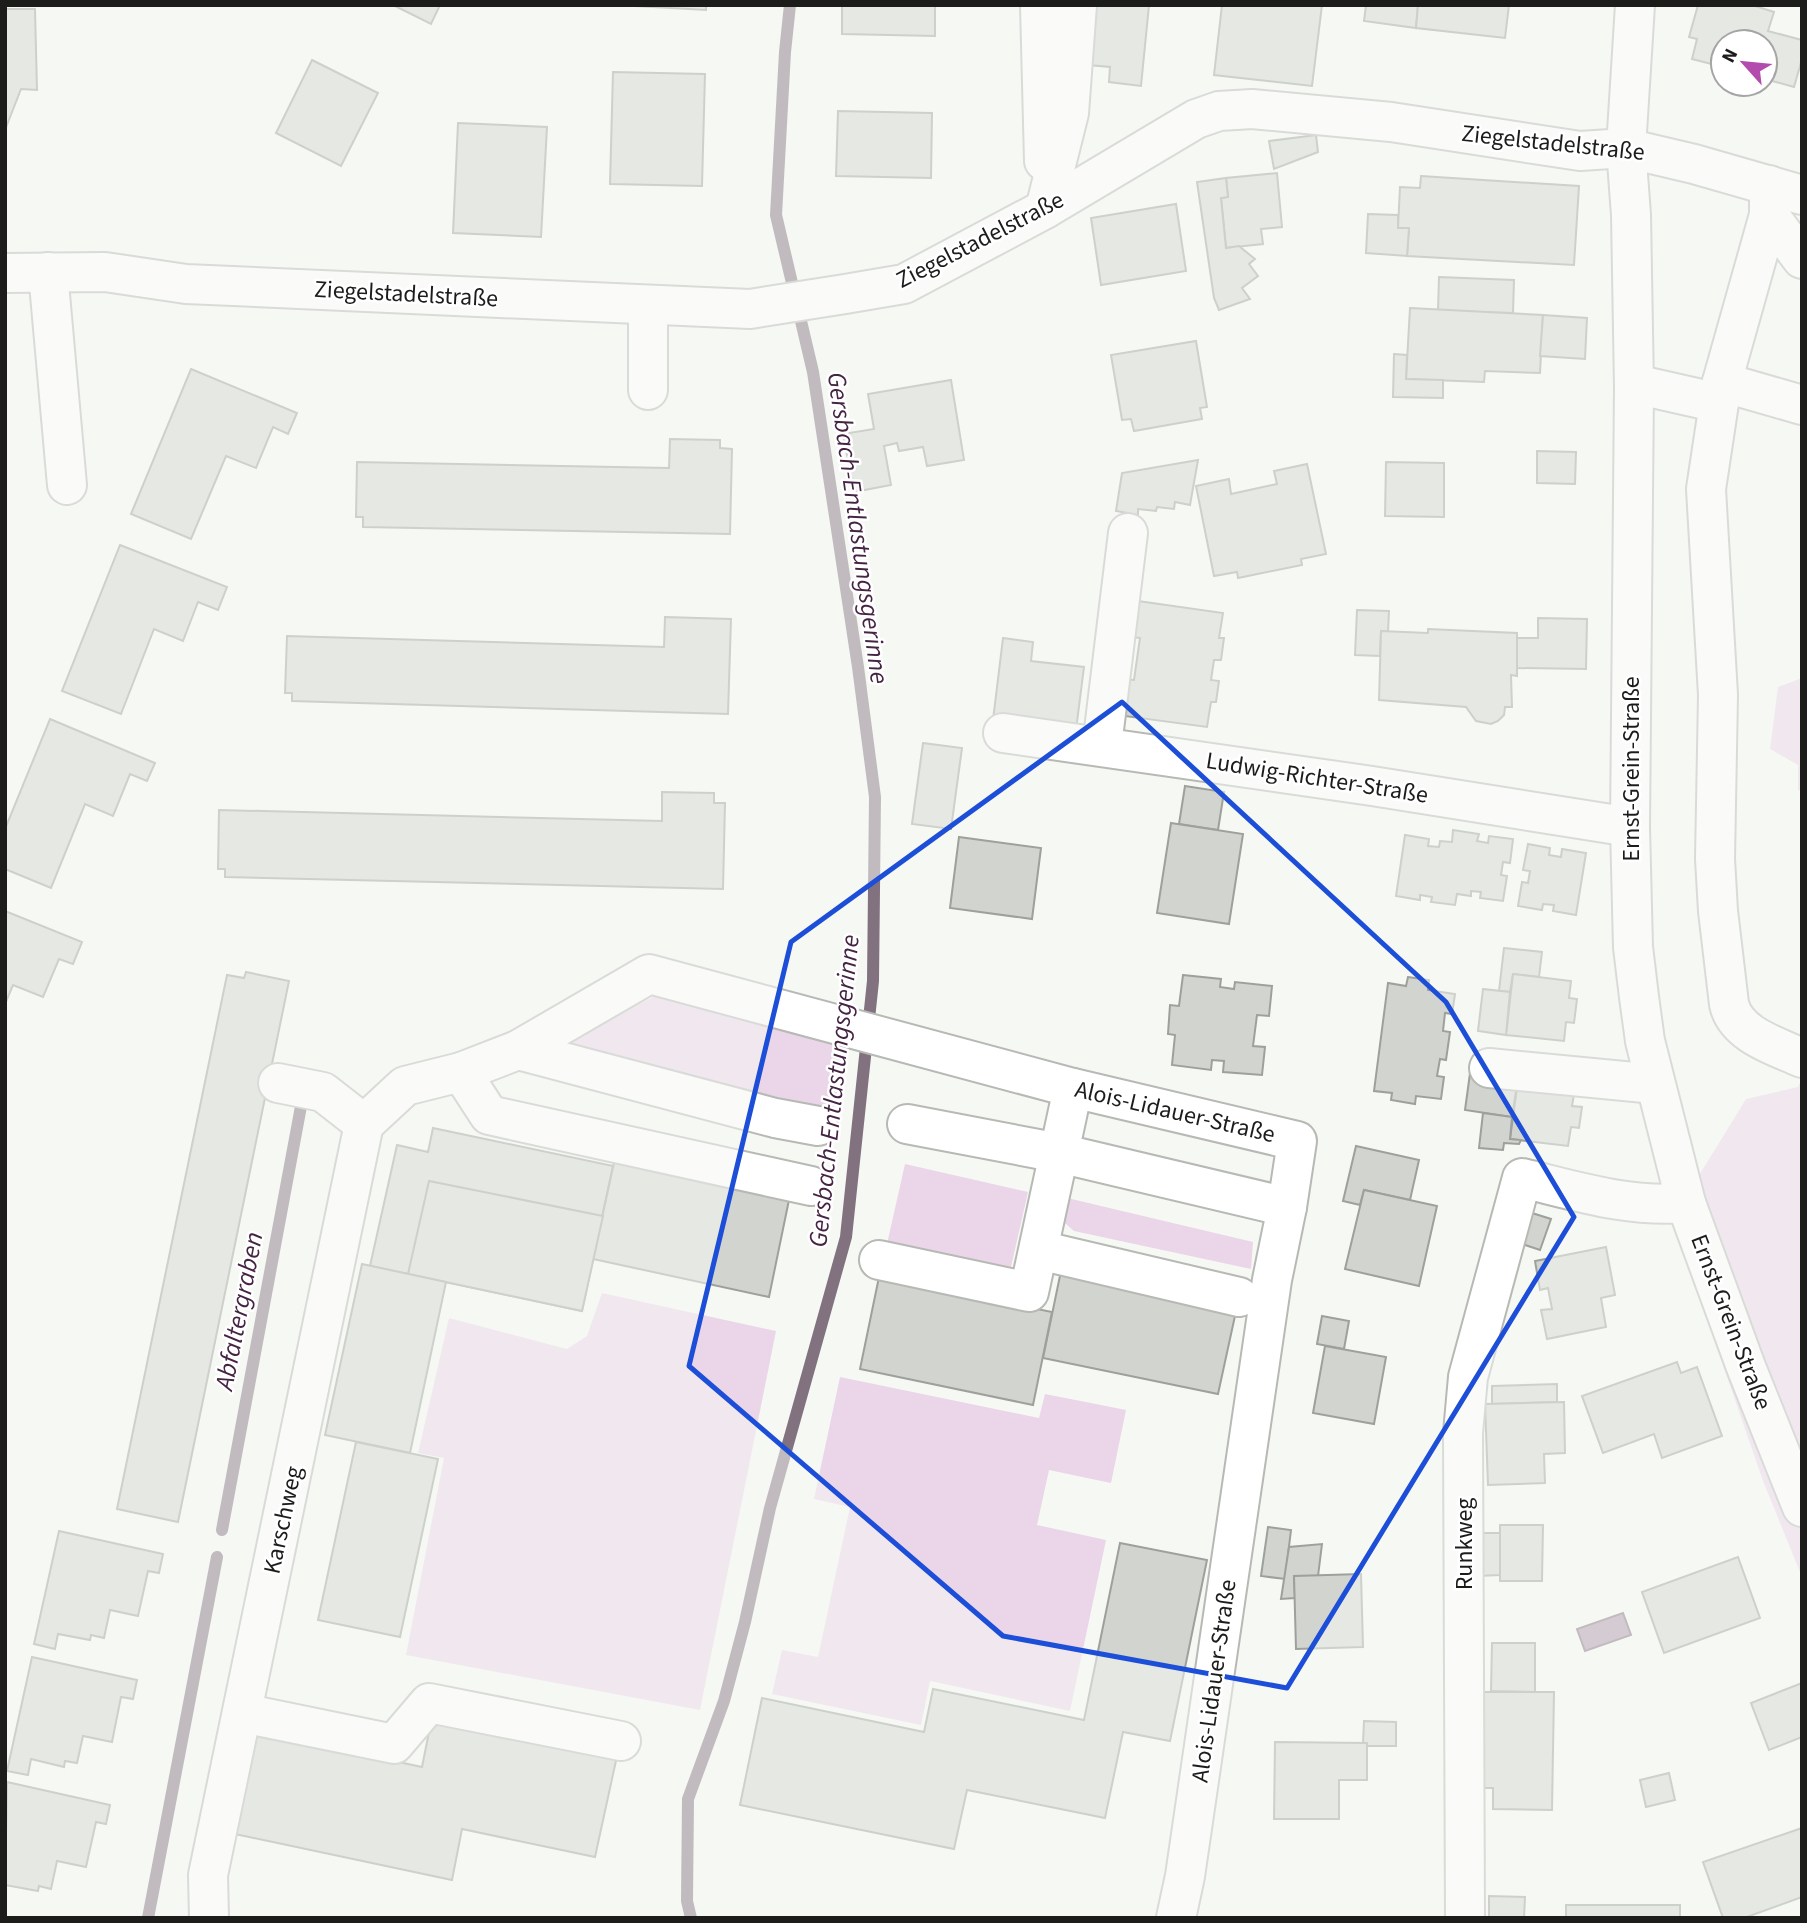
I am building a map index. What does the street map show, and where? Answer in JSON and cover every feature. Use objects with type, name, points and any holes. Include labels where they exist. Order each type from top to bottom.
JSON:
[{"type":"street","points":[[1040,5],[1045,209]]},
{"type":"street","points":[[1045,209],[1069,113],[1077,5]]},
{"type":"street","name":"Ernst-Grein-Straße","points":[[1634,5],[1626,148],[1631,215],[1634,387],[1630,827],[1633,947],[1645,1041],[1686,1202],[1746,1367],[1802,1507]]},
{"type":"street","name":"Ziegelstadelstraße","points":[[5,273],[105,272],[186,284],[750,309],[904,284],[1045,209],[1196,119],[1219,111],[1252,109],[1391,122],[1580,150],[1626,148],[1678,159],[1780,198]]},
{"type":"street","points":[[1780,198],[1802,259]]},
{"type":"street","points":[[1780,198],[1720,393],[1706,489],[1717,695],[1715,859],[1728,1004],[1734,1018],[1755,1036],[1802,1058]]},
{"type":"street","points":[[48,272],[67,485]]},
{"type":"street","points":[[648,306],[648,390]]},
{"type":"street","points":[[1634,387],[1720,393],[1802,405]]},
{"type":"street","points":[[1102,746],[1128,533]]},
{"type":"street","name":"Ludwig-Richter-Straße","points":[[1003,733],[1630,827]]},
{"type":"street","name":"Alois-Lidauer-Straße","points":[[364,1124],[405,1086],[461,1072],[518,1050],[649,974],[1073,1088],[1297,1141],[1272,1280],[1187,1862],[1176,1918]]},
{"type":"street","points":[[518,1050],[775,1118],[818,1126]]},
{"type":"street","points":[[1489,1068],[1655,1084]]},
{"type":"street","points":[[461,1072],[489,1115],[811,1186]]},
{"type":"street","points":[[278,1083],[323,1092],[364,1124]]},
{"type":"street","points":[[879,1260],[1029,1292],[1073,1088]]},
{"type":"street","name":"Karschweg","points":[[209,1918],[208,1875],[364,1124]]},
{"type":"street","points":[[907,1124],[1059,1153],[1287,1207]]},
{"type":"street","name":"Runkweg","points":[[1465,1918],[1464,1433],[1468,1377],[1522,1178],[1608,1199],[1636,1203],[1686,1202]]},
{"type":"street","points":[[1039,1250],[1239,1297]]},
{"type":"street","points":[[243,1713],[394,1744],[429,1703],[621,1741]]},
{"type":"highlighted area","points":[[1122,702],[1446,1002],[1574,1217],[1287,1688],[1003,1636],[689,1366],[791,942]]},
{"type":"shaded area","points":[[1802,678],[1802,791],[1798,790],[1798,765],[1770,749],[1778,687]]},
{"type":"shaded area","points":[[655,996],[847,1047],[833,1111],[562,1043]]},
{"type":"shaded area","points":[[1802,1079],[1802,1577],[1763,1481],[1676,1229],[1698,1177],[1746,1099],[1798,1087]]},
{"type":"shaded area","points":[[905,1164],[1028,1192],[1011,1267],[887,1244]]},
{"type":"shaded area","points":[[1063,1197],[1253,1242],[1251,1269],[1074,1231],[1058,1217]]},
{"type":"shaded area","points":[[602,1293],[776,1331],[700,1710],[406,1655],[444,1458],[418,1453],[449,1318],[567,1349],[587,1336]]},
{"type":"shaded area","points":[[840,1377],[1039,1418],[1045,1394],[1126,1410],[1111,1483],[1049,1470],[1037,1525],[1106,1540],[1070,1711],[930,1681],[921,1725],[772,1694],[782,1650],[818,1657],[850,1507],[814,1499]]},
{"type":"shaded area","points":[[1623,1613],[1631,1635],[1585,1651],[1577,1629]]},
{"type":"building","points":[[393,5],[440,5],[431,24]]},
{"type":"building","points":[[616,5],[706,5],[706,10]]},
{"type":"building","points":[[842,5],[935,5],[935,36],[842,34]]},
{"type":"building","points":[[1094,5],[1149,5],[1141,86],[1109,82],[1110,67],[1088,65]]},
{"type":"building","points":[[1222,5],[1322,5],[1312,86],[1214,75]]},
{"type":"building","points":[[1366,5],[1418,5],[1416,28],[1364,21]]},
{"type":"building","points":[[1418,5],[1509,5],[1505,38],[1416,28]]},
{"type":"building","points":[[1698,5],[1752,5],[1774,12],[1769,28],[1709,28],[1709,63],[1692,59],[1697,39],[1689,37]]},
{"type":"building","points":[[5,9],[35,9],[37,90],[21,89],[5,130]]},
{"type":"building","points":[[1779,34],[1802,40],[1802,59],[1794,87],[1779,83]]},
{"type":"building","points":[[312,60],[378,93],[341,166],[276,133]]},
{"type":"building","points":[[613,72],[705,74],[702,186],[610,184]]},
{"type":"building","points":[[838,111],[932,113],[931,178],[836,176]]},
{"type":"building","points":[[458,123],[547,127],[541,237],[453,233]]},
{"type":"building","points":[[1316,135],[1318,152],[1274,169],[1269,141]]},
{"type":"building","points":[[1277,173],[1282,227],[1261,229],[1263,244],[1226,248],[1221,198],[1228,197],[1226,178]]},
{"type":"building","points":[[1421,176],[1579,186],[1574,265],[1407,256],[1409,228],[1398,228],[1400,187],[1420,188]]},
{"type":"building","points":[[1226,178],[1228,197],[1221,198],[1226,248],[1239,246],[1255,259],[1249,264],[1258,276],[1242,288],[1250,299],[1219,310],[1214,298],[1197,182]]},
{"type":"building","points":[[1176,204],[1186,271],[1101,285],[1091,218]]},
{"type":"building","points":[[1368,214],[1398,215],[1398,228],[1409,228],[1407,256],[1366,253]]},
{"type":"building","points":[[1439,277],[1514,280],[1513,313],[1438,311]]},
{"type":"building","points":[[1410,308],[1543,315],[1540,373],[1485,371],[1484,382],[1406,379]]},
{"type":"building","points":[[1543,315],[1587,318],[1585,359],[1540,356]]},
{"type":"building","points":[[1196,341],[1207,407],[1200,408],[1202,419],[1134,431],[1131,419],[1122,420],[1111,355]]},
{"type":"building","points":[[1394,354],[1407,355],[1406,379],[1443,380],[1443,398],[1393,397]]},
{"type":"building","points":[[191,369],[297,413],[288,434],[273,427],[256,468],[226,456],[191,539],[131,514]]},
{"type":"building","points":[[951,380],[964,460],[927,466],[923,447],[899,451],[897,443],[884,446],[891,485],[854,492],[843,434],[874,429],[868,394]]},
{"type":"building","points":[[670,439],[720,440],[720,448],[732,449],[730,534],[363,527],[363,517],[356,517],[357,462],[669,468]]},
{"type":"building","points":[[1537,451],[1576,452],[1575,484],[1537,483]]},
{"type":"building","points":[[1198,460],[1190,505],[1175,502],[1174,509],[1138,509],[1138,515],[1116,511],[1122,473]]},
{"type":"building","points":[[1386,462],[1444,463],[1444,517],[1385,516]]},
{"type":"building","points":[[1307,464],[1326,554],[1301,559],[1302,565],[1238,578],[1237,572],[1214,576],[1196,486],[1229,479],[1231,494],[1277,484],[1274,471]]},
{"type":"building","points":[[120,545],[227,587],[218,610],[198,602],[183,641],[154,629],[121,714],[62,691]]},
{"type":"building","points":[[1131,600],[1223,613],[1219,638],[1224,638],[1221,660],[1214,660],[1211,680],[1219,681],[1216,702],[1211,702],[1207,727],[1117,715],[1122,679],[1134,680],[1140,638],[1126,636]]},
{"type":"building","points":[[1357,610],[1389,611],[1388,632],[1381,631],[1380,656],[1355,655]]},
{"type":"building","points":[[665,617],[731,619],[728,714],[292,701],[292,693],[285,693],[287,636],[664,647]]},
{"type":"building","points":[[1538,618],[1587,619],[1586,669],[1516,668],[1517,638],[1538,638]]},
{"type":"building","points":[[1428,629],[1517,633],[1517,676],[1511,675],[1512,707],[1505,707],[1504,715],[1498,721],[1491,724],[1476,721],[1466,707],[1379,700],[1381,631],[1428,633]]},
{"type":"building","points":[[1003,638],[1033,642],[1031,661],[1084,667],[1076,730],[993,720]]},
{"type":"building","points":[[50,719],[155,763],[147,781],[130,774],[113,816],[85,804],[51,888],[5,869],[5,829]]},
{"type":"building","points":[[923,743],[962,748],[951,829],[912,824]]},
{"type":"building","points":[[1185,786],[1224,792],[1218,830],[1179,824]]},
{"type":"building","points":[[662,792],[714,793],[714,803],[725,803],[723,889],[225,877],[225,869],[218,869],[219,810],[662,821]]},
{"type":"building","points":[[1171,823],[1243,834],[1229,924],[1157,913]]},
{"type":"building","points":[[1453,830],[1479,834],[1477,841],[1488,843],[1489,836],[1513,839],[1510,863],[1503,862],[1501,875],[1507,876],[1503,901],[1480,898],[1481,892],[1471,891],[1471,896],[1457,894],[1455,905],[1431,902],[1432,897],[1420,895],[1420,900],[1396,896],[1405,835],[1429,839],[1428,846],[1439,847],[1440,841],[1452,842]]},
{"type":"building","points":[[959,837],[1041,848],[1032,919],[950,908]]},
{"type":"building","points":[[1528,844],[1550,848],[1549,855],[1561,857],[1562,849],[1586,853],[1576,915],[1553,911],[1554,905],[1543,904],[1542,910],[1518,906],[1522,882],[1528,883],[1530,871],[1523,870]]},
{"type":"building","points":[[5,911],[82,942],[73,964],[59,959],[43,997],[13,985],[5,1004]]},
{"type":"building","points":[[1504,948],[1542,952],[1539,977],[1513,974],[1510,992],[1499,991]]},
{"type":"building","points":[[246,972],[289,981],[178,1522],[117,1509],[227,975],[244,978]]},
{"type":"building","points":[[1513,974],[1571,981],[1569,998],[1577,999],[1574,1023],[1566,1022],[1564,1041],[1506,1035]]},
{"type":"building","points":[[1183,975],[1221,979],[1220,987],[1234,989],[1235,982],[1272,986],[1269,1016],[1257,1015],[1253,1046],[1265,1047],[1262,1075],[1223,1072],[1224,1061],[1212,1060],[1211,1070],[1172,1065],[1175,1035],[1168,1034],[1170,1005],[1179,1006]]},
{"type":"building","points":[[1408,977],[1429,980],[1428,990],[1455,994],[1452,1014],[1445,1013],[1443,1031],[1450,1032],[1446,1060],[1440,1059],[1437,1076],[1444,1077],[1441,1099],[1416,1096],[1415,1104],[1391,1100],[1392,1093],[1374,1091],[1388,983],[1406,986]]},
{"type":"building","points":[[1483,989],[1510,992],[1506,1035],[1478,1031]]},
{"type":"building","points":[[1471,1066],[1519,1073],[1512,1117],[1465,1110]]},
{"type":"building","points":[[1518,1080],[1575,1088],[1572,1106],[1582,1107],[1579,1128],[1571,1127],[1568,1146],[1510,1139]]},
{"type":"building","points":[[1483,1113],[1512,1117],[1510,1139],[1521,1140],[1519,1144],[1504,1143],[1503,1150],[1479,1148]]},
{"type":"building","points":[[433,1128],[613,1166],[582,1311],[370,1266],[397,1145],[428,1152]]},
{"type":"building","points":[[1356,1146],[1419,1160],[1410,1200],[1364,1190],[1360,1205],[1343,1201]]},
{"type":"building","points":[[615,1158],[790,1195],[769,1297],[593,1259]]},
{"type":"building","points":[[429,1181],[603,1216],[582,1311],[408,1274]]},
{"type":"building","points":[[1364,1190],[1437,1206],[1419,1286],[1345,1269]]},
{"type":"building","points":[[1532,1213],[1551,1219],[1540,1250],[1522,1244]]},
{"type":"building","points":[[1606,1247],[1615,1295],[1601,1298],[1606,1327],[1547,1339],[1541,1310],[1552,1309],[1548,1288],[1540,1290],[1535,1261]]},
{"type":"building","points":[[362,1264],[446,1282],[410,1453],[325,1435]]},
{"type":"building","points":[[1062,1266],[1238,1302],[1218,1394],[1043,1358]]},
{"type":"building","points":[[879,1277],[1052,1312],[1033,1405],[860,1369]]},
{"type":"building","points":[[1322,1316],[1349,1321],[1344,1349],[1317,1344]]},
{"type":"building","points":[[1325,1346],[1386,1357],[1374,1424],[1313,1413]]},
{"type":"building","points":[[1677,1362],[1681,1373],[1697,1367],[1722,1436],[1662,1458],[1654,1434],[1603,1453],[1582,1396]]},
{"type":"building","points":[[1557,1384],[1557,1402],[1492,1404],[1492,1386]]},
{"type":"building","points":[[1564,1402],[1565,1453],[1544,1454],[1545,1483],[1488,1485],[1485,1404]]},
{"type":"building","points":[[356,1442],[438,1459],[400,1637],[318,1620]]},
{"type":"building","points":[[1500,1525],[1543,1525],[1542,1581],[1500,1581]]},
{"type":"building","points":[[1268,1527],[1291,1530],[1285,1579],[1261,1576]]},
{"type":"building","points":[[59,1531],[163,1554],[159,1573],[148,1571],[138,1616],[110,1610],[104,1638],[91,1635],[90,1640],[58,1634],[55,1649],[34,1644]]},
{"type":"building","points":[[1477,1533],[1500,1533],[1500,1575],[1477,1576]]},
{"type":"building","points":[[1120,1543],[1207,1560],[1170,1741],[1123,1732],[1105,1818],[967,1790],[954,1849],[740,1805],[762,1698],[924,1732],[933,1689],[1084,1720]]},
{"type":"building","points":[[1322,1544],[1318,1576],[1294,1576],[1295,1598],[1281,1599],[1289,1547]]},
{"type":"building","points":[[1738,1557],[1760,1618],[1664,1653],[1642,1592]]},
{"type":"building","points":[[1361,1574],[1363,1647],[1296,1649],[1294,1576]]},
{"type":"building","points":[[1492,1643],[1535,1643],[1535,1692],[1491,1691]]},
{"type":"building","points":[[32,1657],[137,1680],[133,1699],[121,1697],[112,1742],[83,1736],[77,1763],[65,1761],[64,1767],[31,1759],[28,1775],[7,1771]]},
{"type":"building","points":[[1802,1683],[1802,1737],[1769,1750],[1751,1703]]},
{"type":"building","points":[[1484,1692],[1554,1692],[1552,1810],[1493,1809],[1493,1788],[1482,1788]]},
{"type":"building","points":[[432,1717],[617,1756],[595,1857],[462,1829],[452,1880],[230,1833],[251,1730],[422,1767]]},
{"type":"building","points":[[1364,1721],[1396,1722],[1396,1746],[1367,1746],[1367,1743],[1363,1743]]},
{"type":"building","points":[[1275,1742],[1367,1743],[1367,1780],[1339,1780],[1339,1819],[1274,1819]]},
{"type":"building","points":[[1669,1773],[1675,1800],[1646,1807],[1640,1780]]},
{"type":"building","points":[[7,1782],[110,1805],[106,1824],[96,1822],[86,1867],[57,1861],[51,1889],[39,1886],[38,1891],[5,1885]]},
{"type":"building","points":[[1802,1828],[1802,1897],[1744,1918],[1723,1918],[1703,1862]]},
{"type":"building","points":[[1489,1896],[1525,1897],[1524,1918],[1489,1918]]},
{"type":"building","points":[[1566,1905],[1680,1905],[1680,1918],[1566,1918]]},
{"type":"waterway","name":"Gersbach-Entlastungsgerinne","points":[[691,1918],[687,1901],[688,1799],[724,1701],[745,1622],[770,1508],[846,1237],[873,981],[875,797],[813,372],[776,215],[790,5]]},
{"type":"waterway","name":"Abfaltergraben","points":[[222,1530],[302,1101]]},
{"type":"waterway","name":"Abfaltergraben","points":[[148,1918],[217,1557]]}]
